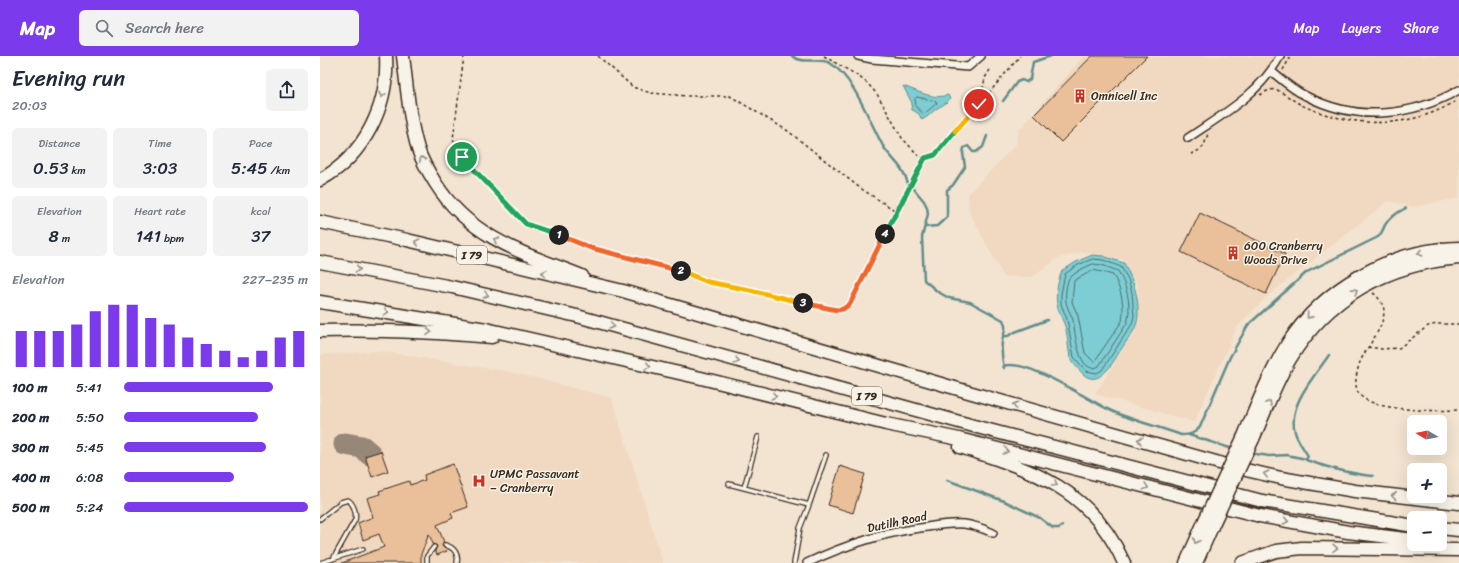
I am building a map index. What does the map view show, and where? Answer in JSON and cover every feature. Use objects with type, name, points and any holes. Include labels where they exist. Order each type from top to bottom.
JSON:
[{"type":"highway","points":[[320,180],[351,157],[370,129],[379,109],[383,92],[386,56]]},
{"type":"highway","points":[[403,56],[413,129],[418,151],[428,173],[441,193],[458,213],[478,229],[498,241],[522,252],[623,291]]},
{"type":"highway","name":"I 79","points":[[320,222],[429,245],[623,291],[979,395],[1237,468],[1281,478],[1355,491],[1447,502],[1459,502]]},
{"type":"highway","points":[[1186,563],[1210,521],[1248,437],[1277,363],[1288,343],[1299,328],[1324,302],[1350,282],[1383,265],[1421,252],[1459,248]]},
{"type":"highway","points":[[1248,437],[1299,345],[1331,309],[1362,287],[1386,274],[1416,264],[1459,258]]},
{"type":"highway","name":"I 79","points":[[320,262],[452,287],[577,316],[981,428],[1262,501],[1407,525]]},
{"type":"highway","points":[[320,302],[486,329],[701,378],[886,424],[959,439],[1260,516],[1348,532],[1407,539]]},
{"type":"highway","points":[[320,331],[359,329],[412,331],[541,342]]},
{"type":"highway","points":[[886,424],[1002,460],[1056,484],[1079,500],[1093,514],[1112,539],[1124,563]]},
{"type":"highway","points":[[1196,563],[1210,521]]},
{"type":"highway","points":[[1447,529],[1459,530]]},
{"type":"highway","points":[[1447,543],[1459,544]]},
{"type":"highway","points":[[1242,563],[1276,551],[1302,548],[1459,550]]},
{"type":"street","points":[[858,56],[872,59],[968,66],[981,56]]},
{"type":"street","points":[[1188,138],[1229,111],[1251,93],[1271,71],[1280,56]]},
{"type":"street","points":[[1271,71],[1293,89],[1319,102],[1346,111],[1396,112],[1415,109],[1431,104],[1459,90]]},
{"type":"street","name":"Dutilh Road","points":[[807,563],[839,549],[872,538],[918,528],[963,524],[978,527],[994,533]]},
{"type":"lane","points":[[744,488],[758,437]]},
{"type":"lane","points":[[794,563],[800,528],[826,455]]},
{"type":"lane","points":[[729,484],[809,505]]},
{"type":"lane","points":[[320,519],[341,502],[348,500],[352,502],[356,516],[355,520],[333,559]]},
{"type":"lane","points":[[445,545],[451,547],[456,552],[458,559],[457,563]]},
{"type":"lane","points":[[428,563],[428,556],[434,548]]},
{"type":"lane","points":[[320,563],[363,549]]},
{"type":"path","points":[[464,56],[453,139],[462,157],[526,224],[591,248],[680,271],[708,282],[750,290],[809,305],[843,309],[850,304],[896,211],[925,158]]},
{"type":"path","points":[[598,56],[634,87],[641,90],[651,93],[687,96],[730,96],[788,131],[860,188],[896,211]]},
{"type":"path","points":[[824,56],[867,83],[877,94],[902,138],[920,157],[925,158],[935,155],[940,150],[1020,56]]},
{"type":"path","points":[[1278,77],[1290,56]]},
{"type":"path","points":[[987,94],[983,88],[985,78],[991,68]]},
{"type":"path","points":[[1258,97],[1270,90],[1276,90],[1317,112],[1345,121],[1370,123],[1392,122],[1424,115],[1459,99]]},
{"type":"path","points":[[1191,154],[1201,150],[1204,146],[1207,135],[1212,130]]},
{"type":"path","points":[[1362,287],[1375,294],[1384,306],[1385,311],[1356,373],[1356,388],[1359,394],[1364,398],[1395,408],[1444,411],[1459,410]]},
{"type":"path","points":[[1368,347],[1382,349],[1399,348],[1428,326],[1437,324],[1459,324]]},
{"type":"shaded area","points":[[1084,56],[1459,56],[1459,198],[1413,207],[1388,201],[1269,295],[1237,327],[1194,422],[1095,394],[1139,323],[1137,285],[1124,260],[1082,252],[1058,258],[1033,277],[1004,277],[969,212],[968,194],[1016,144],[1019,130]]},
{"type":"shaded area","name":"UPMC Passavant – Cranberry","points":[[380,351],[516,373],[612,398],[663,563],[320,563],[320,355]]},
{"type":"water","points":[[903,86],[931,96],[948,95],[950,99],[922,120],[919,114],[911,109],[912,103]]},
{"type":"water","points":[[1092,255],[1103,256],[1124,263],[1135,288],[1138,302],[1138,320],[1133,332],[1105,372],[1094,378],[1088,377],[1081,372],[1071,359],[1066,330],[1056,300],[1058,283],[1062,271],[1076,262]]},
{"type":"building","name":"Omnicell Inc","points":[[1092,56],[1147,56],[1061,142],[1034,115]]},
{"type":"building","name":"600 Cranberry Woods Drive","points":[[1200,213],[1285,254],[1266,294],[1181,252]]},
{"type":"building","points":[[381,451],[388,471],[372,477],[365,456]]},
{"type":"building","points":[[453,464],[468,507],[451,513],[453,518],[437,525],[444,542],[442,546],[447,551],[437,555],[435,551],[437,546],[433,544],[429,534],[421,554],[421,563],[342,563],[384,547],[379,534],[363,540],[358,523],[373,517],[367,498],[380,494],[379,491],[409,481],[410,485],[425,480],[424,475]]},
{"type":"building","points":[[840,466],[865,474],[853,513],[828,505]]},
{"type":"waterway","points":[[792,56],[796,59],[806,61],[825,61],[839,70],[854,89],[883,146],[901,168],[908,184]]},
{"type":"waterway","points":[[1003,101],[1017,82],[1022,80],[1026,82],[1030,79],[1033,62],[1051,56]]},
{"type":"waterway","points":[[925,227],[937,226],[947,217],[947,190],[953,185],[965,167],[963,153],[964,148],[968,146],[973,152],[976,152],[983,147],[987,136]]},
{"type":"waterway","points":[[914,189],[924,201],[928,214],[922,237],[924,280],[938,292],[949,298],[970,302],[1003,320],[1005,329],[1002,342],[1002,358],[1004,368]]},
{"type":"waterway","points":[[1003,366],[1014,365],[1028,368],[1043,374],[1114,412],[1181,435],[1192,434],[1200,427],[1230,357],[1248,325],[1307,272],[1378,237],[1391,217],[1406,208]]},
{"type":"waterway","points":[[1003,336],[1008,336],[1047,320]]},
{"type":"waterway","points":[[1250,453],[1269,456],[1287,455],[1306,459],[1308,456],[1295,432],[1295,412],[1304,391],[1329,355]]},
{"type":"waterway","points":[[1189,435],[1233,449]]},
{"type":"waterway","points":[[1306,460],[1339,470],[1373,476]]},
{"type":"waterway","points":[[947,480],[1004,501],[1040,518],[1053,528],[1059,528],[1062,526]]},
{"type":"taxiway","points":[[345,444],[362,447],[370,454]]},
{"type":"place","name":"Omnicell Inc","points":[[1080,96]]},
{"type":"place","name":"600 Cranberry Woods Drive","points":[[1233,253]]},
{"type":"place","name":"UPMC Passavant – Cranberry","points":[[479,481]]},
{"type":"route","points":[[462,157],[526,224],[591,248],[680,271],[708,282],[837,310],[843,309],[850,304],[896,211],[925,158],[935,155],[979,104]]}]
